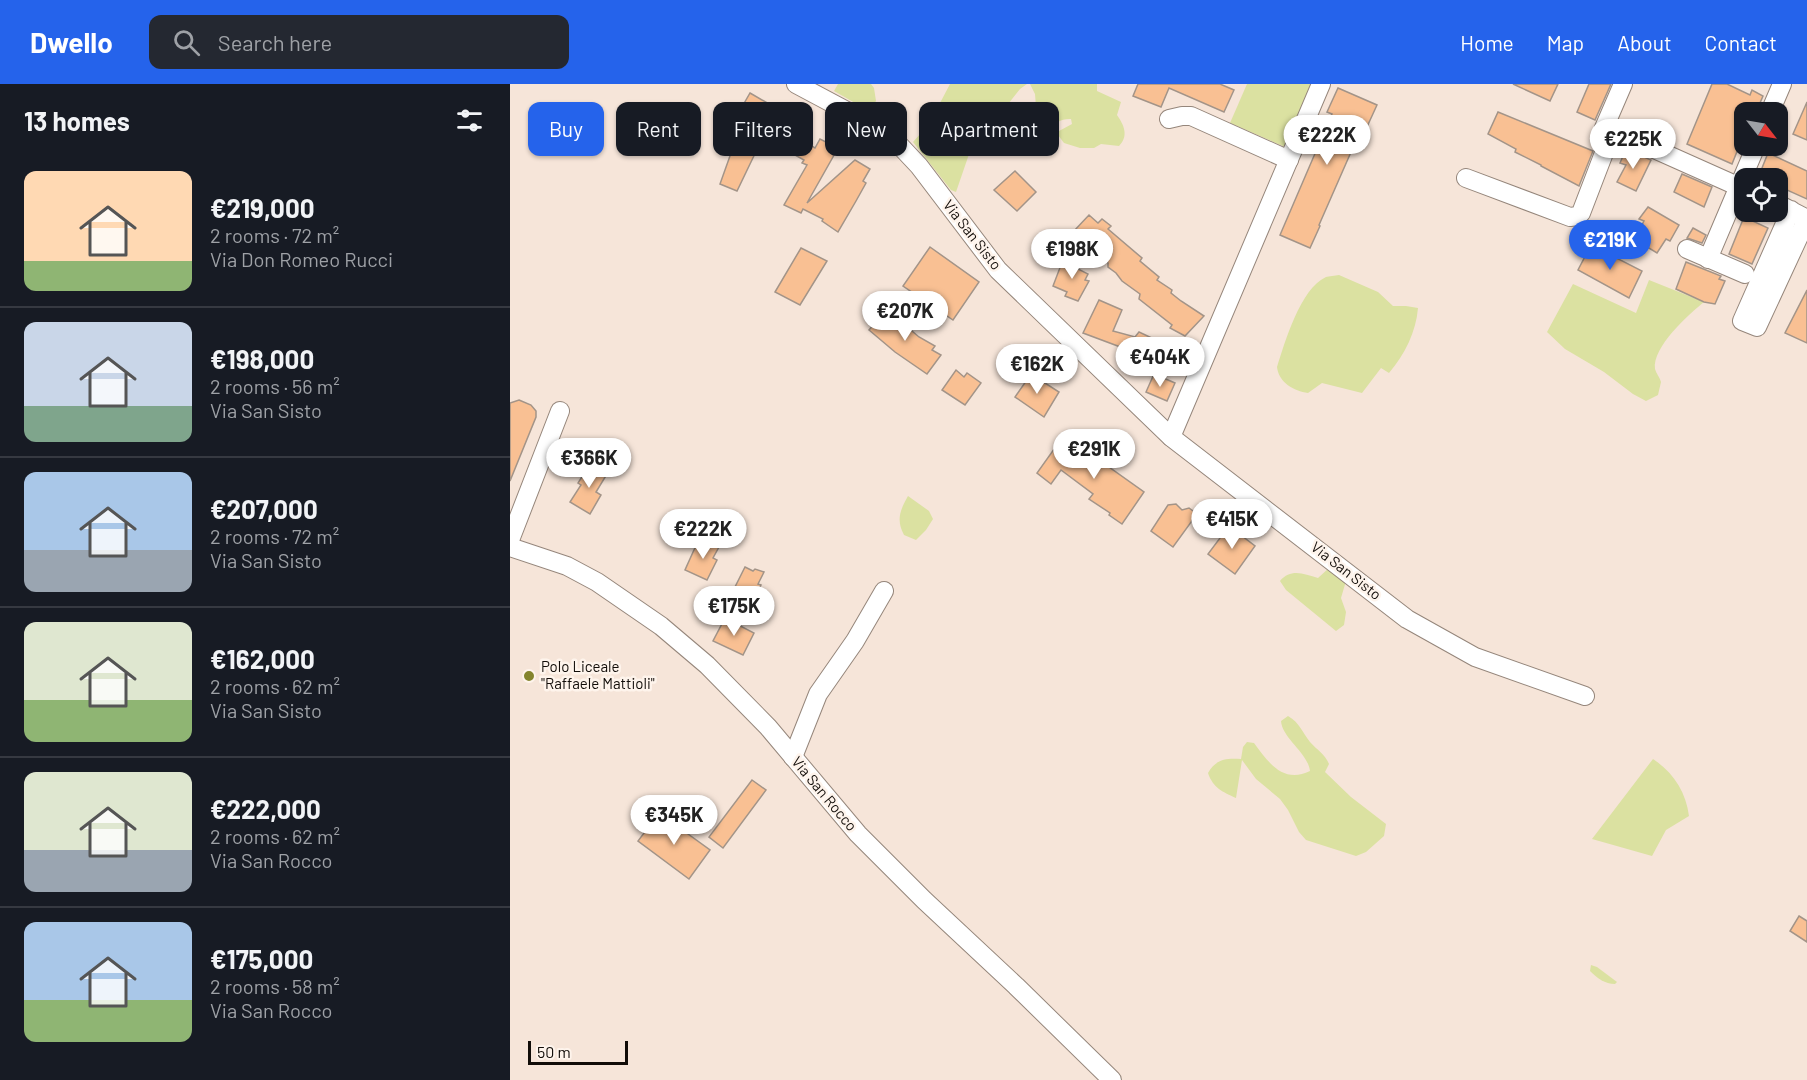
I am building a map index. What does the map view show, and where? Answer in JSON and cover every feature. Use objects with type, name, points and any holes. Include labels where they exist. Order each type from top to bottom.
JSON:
[{"type":"street","name":"Via San Sisto","points":[[796,84],[888,133],[919,166],[998,270],[1171,437],[1407,619],[1475,657],[1585,696]]},
{"type":"street","points":[[1171,437],[1321,84]]},
{"type":"street","points":[[1604,128],[1623,84]]},
{"type":"street","points":[[1774,102],[1782,84]]},
{"type":"street","points":[[1169,119],[1191,116],[1289,160]]},
{"type":"street","points":[[1466,178],[1570,217],[1578,216],[1604,153],[1618,134],[1734,184]]},
{"type":"street","points":[[1708,259],[1734,202]]},
{"type":"street","points":[[1784,207],[1807,219],[1757,327],[1742,321],[1784,207]]},
{"type":"street","points":[[1688,249],[1745,274]]},
{"type":"street","points":[[510,540],[514,520],[560,411]]},
{"type":"street","name":"Via San Rocco","points":[[510,547],[567,566],[597,582],[661,626],[707,665],[768,727],[866,842],[1112,1080]]},
{"type":"street","points":[[793,757],[818,694],[855,641],[884,591]]},
{"type":"green space","points":[[838,84],[871,84],[876,101],[853,102],[834,91]]},
{"type":"green space","points":[[950,84],[1027,84],[1010,102],[941,102]]},
{"type":"green space","points":[[1030,84],[1097,84],[1097,91],[1121,102],[1117,115],[1125,134],[1122,142],[1119,146],[1101,144],[1094,148],[1080,148],[1064,143],[1059,136],[1059,131],[1072,124],[1071,119],[1059,121],[1059,102],[1036,102]]},
{"type":"green space","points":[[1247,84],[1311,84],[1285,147],[1230,123]]},
{"type":"green space","points":[[919,135],[919,150],[913,142]]},
{"type":"green space","points":[[924,156],[968,156],[956,192],[951,190]]},
{"type":"green space","points":[[1339,275],[1378,292],[1393,306],[1418,308],[1412,334],[1405,350],[1389,373],[1381,368],[1362,393],[1322,383],[1308,393],[1298,390],[1284,382],[1277,367],[1289,331],[1308,293],[1326,277]]},
{"type":"green space","points":[[1649,280],[1704,302],[1673,332],[1659,351],[1655,369],[1661,382],[1658,395],[1646,401],[1565,349],[1547,332],[1573,284],[1636,313]]},
{"type":"green space","points":[[908,496],[929,511],[933,519],[916,540],[904,535],[900,525],[901,511]]},
{"type":"green space","points":[[1329,568],[1346,581],[1341,598],[1346,612],[1344,625],[1336,631],[1286,590],[1280,581],[1293,573],[1318,578]]},
{"type":"green space","points":[[1288,716],[1325,757],[1329,764],[1325,772],[1351,797],[1386,824],[1384,836],[1366,852],[1356,856],[1306,840],[1280,799],[1256,779],[1242,760],[1236,798],[1219,789],[1210,778],[1208,773],[1218,762],[1226,759],[1241,759],[1243,747],[1247,742],[1254,743],[1271,764],[1284,773],[1292,775],[1310,771],[1305,758],[1282,727],[1281,721]]},
{"type":"green space","points":[[1653,759],[1667,770],[1677,783],[1685,799],[1689,816],[1666,830],[1652,856],[1592,839]]},
{"type":"green space","points":[[1591,965],[1617,982],[1611,984],[1598,978],[1590,971]]},
{"type":"building","points":[[1138,84],[1220,84],[1234,90],[1224,112],[1169,88],[1161,107],[1133,96]]},
{"type":"building","points":[[1513,84],[1558,84],[1550,101]]},
{"type":"building","points":[[1589,84],[1611,84],[1595,120],[1577,112]]},
{"type":"building","points":[[1712,84],[1727,84],[1750,95],[1752,90],[1763,96],[1760,102],[1734,102],[1735,156],[1732,164],[1687,144]]},
{"type":"building","points":[[1338,88],[1377,105],[1366,129],[1362,127],[1310,248],[1280,235],[1332,114],[1327,112]]},
{"type":"building","points":[[750,93],[766,102],[745,102]]},
{"type":"building","points":[[1807,102],[1807,140],[1793,134]]},
{"type":"building","points":[[1498,112],[1593,151],[1579,186],[1515,152],[1516,149],[1488,134]]},
{"type":"building","points":[[820,139],[825,142],[825,156],[833,156],[807,203],[855,160],[870,169],[863,181],[866,183],[838,232],[822,221],[823,219],[803,209],[801,213],[784,205],[807,165],[802,163],[804,160],[797,156],[813,156],[813,147],[815,148]]},
{"type":"building","points":[[1626,149],[1651,160],[1636,191],[1617,182],[1626,165],[1620,163]]},
{"type":"building","points":[[730,156],[754,156],[737,191],[720,184]]},
{"type":"building","points":[[1767,156],[1774,156],[1807,171],[1807,199],[1788,190],[1788,168],[1762,168]]},
{"type":"building","points":[[1015,171],[1036,192],[1017,211],[994,190]]},
{"type":"building","points":[[1682,174],[1712,187],[1704,207],[1674,192]]},
{"type":"building","points":[[1648,207],[1679,225],[1670,241],[1666,239],[1657,253],[1634,239],[1644,221],[1639,219]]},
{"type":"building","points":[[1089,215],[1098,223],[1102,219],[1111,226],[1108,229],[1142,258],[1140,261],[1159,277],[1157,280],[1172,290],[1171,293],[1181,301],[1204,316],[1185,336],[1170,328],[1172,325],[1139,299],[1140,294],[1122,281],[1108,267],[1108,263],[1073,232]]},
{"type":"building","points":[[1742,222],[1755,222],[1768,228],[1752,264],[1729,254]]},
{"type":"building","points":[[1693,228],[1706,235],[1702,243],[1687,238]]},
{"type":"building","points":[[1591,245],[1642,271],[1629,298],[1578,270]]},
{"type":"building","points":[[930,247],[979,282],[953,320],[903,286]]},
{"type":"building","points":[[801,248],[827,261],[800,305],[775,292]]},
{"type":"building","points":[[1068,259],[1080,265],[1078,269],[1088,274],[1085,280],[1089,281],[1078,301],[1065,296],[1067,292],[1053,286],[1061,265],[1065,267]]},
{"type":"building","points":[[1686,262],[1721,276],[1719,279],[1725,281],[1715,304],[1704,302],[1676,289]]},
{"type":"building","points":[[1807,290],[1807,343],[1785,333]]},
{"type":"building","points":[[1099,300],[1122,310],[1113,331],[1135,337],[1139,332],[1152,338],[1134,373],[1123,367],[1126,359],[1119,356],[1123,348],[1083,333]]},
{"type":"building","points":[[885,308],[919,337],[935,346],[932,350],[941,355],[927,374],[895,352],[869,330],[878,320],[875,318]]},
{"type":"building","points":[[956,370],[964,377],[967,373],[981,383],[965,405],[942,390]]},
{"type":"building","points":[[1031,374],[1059,392],[1044,417],[1015,397]]},
{"type":"building","points":[[1154,374],[1175,383],[1167,401],[1146,392]]},
{"type":"building","points":[[519,400],[531,405],[536,411],[536,417],[510,481],[510,403]]},
{"type":"building","points":[[1080,444],[1097,454],[1095,457],[1144,492],[1122,524],[1089,499],[1093,494],[1061,470],[1051,484],[1037,473],[1057,445],[1072,454]]},
{"type":"building","points":[[590,464],[607,474],[596,492],[601,495],[590,514],[570,502],[581,485],[578,483]]},
{"type":"building","points":[[1176,504],[1182,510],[1189,508],[1197,514],[1173,547],[1151,531],[1168,505]]},
{"type":"building","points":[[1229,526],[1255,546],[1235,574],[1208,554]]},
{"type":"building","points":[[698,541],[719,547],[713,558],[717,560],[707,580],[685,570]]},
{"type":"building","points":[[745,567],[753,571],[755,569],[764,572],[753,602],[733,591]]},
{"type":"building","points":[[725,618],[754,633],[743,655],[713,641]]},
{"type":"building","points":[[752,780],[766,790],[723,848],[709,837]]},
{"type":"building","points":[[659,813],[710,850],[689,879],[638,841]]},
{"type":"building","points":[[1799,916],[1807,921],[1807,942],[1790,931]]},
{"type":"place","name":"Polo Liceale \"Raffaele Mattioli\"","points":[[529,676]]}]
